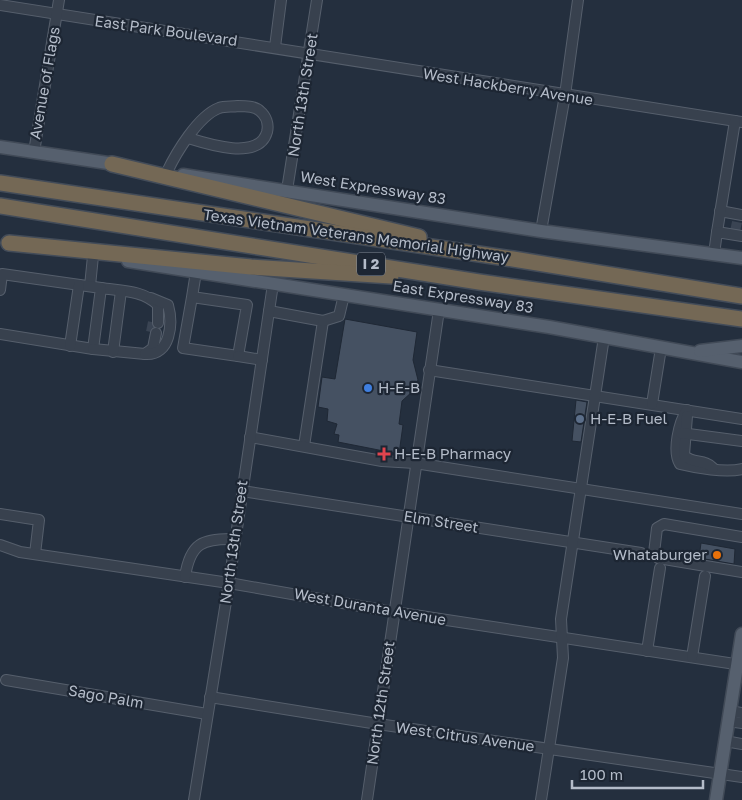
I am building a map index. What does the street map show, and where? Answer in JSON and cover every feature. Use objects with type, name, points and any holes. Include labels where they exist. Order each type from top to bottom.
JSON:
[{"type":"highway","points":[[112,164],[513,259]]},
{"type":"highway","name":"Texas Vietnam Veterans Memorial Highway","points":[[0,183],[513,259],[742,296]]},
{"type":"highway","name":"Texas Vietnam Veterans Memorial Highway","points":[[0,206],[479,282],[742,320]]},
{"type":"highway","points":[[4,242],[251,267],[479,282]]},
{"type":"main road","name":"West Expressway 83","points":[[0,147],[288,190],[541,231],[741,258]]},
{"type":"main road","name":"East Expressway 83","points":[[4,242],[439,310],[742,362]]},
{"type":"main road","points":[[685,352],[742,346]]},
{"type":"main road","points":[[716,800],[725,741],[733,715],[742,634]]},
{"type":"street","name":"Avenue of Flags","points":[[34,152],[59,0]]},
{"type":"street","points":[[274,47],[278,0]]},
{"type":"street","name":"North 13th Street","points":[[288,190],[310,56],[317,0]]},
{"type":"street","points":[[541,231],[565,96],[578,0]]},
{"type":"street","points":[[0,5],[57,15]]},
{"type":"street","name":"East Park Boulevard","points":[[57,15],[274,47]]},
{"type":"street","name":"West Hackberry Avenue","points":[[274,47],[310,56],[738,122]]},
{"type":"street","points":[[167,172],[176,151],[188,138],[212,113],[227,107],[246,106],[259,109],[266,117],[268,124],[268,131],[258,145],[243,148],[226,148],[188,138]]},
{"type":"street","points":[[714,254],[720,211],[738,122]]},
{"type":"street","points":[[720,211],[738,226]]},
{"type":"street","points":[[717,232],[738,226]]},
{"type":"street","points":[[70,346],[84,286],[94,256]]},
{"type":"street","points":[[196,272],[183,348],[262,360]]},
{"type":"street","points":[[0,290],[2,274],[144,294],[168,305],[172,321],[170,334],[163,347],[153,354],[149,351],[113,352],[0,334]]},
{"type":"street","name":"North 13th Street","points":[[194,800],[229,583],[273,284]]},
{"type":"street","points":[[93,349],[101,288]]},
{"type":"street","points":[[113,352],[121,291]]},
{"type":"street","points":[[269,311],[323,321],[339,316],[344,295]]},
{"type":"street","points":[[192,297],[247,305],[238,356]]},
{"type":"street","points":[[149,351],[150,344],[159,328],[160,310],[151,298]]},
{"type":"street","name":"North 12th Street","points":[[367,800],[415,462],[439,310]]},
{"type":"street","points":[[304,446],[323,321]]},
{"type":"street","points":[[541,800],[563,658],[561,619],[604,337]]},
{"type":"street","points":[[652,404],[661,348]]},
{"type":"street","points":[[430,370],[742,419]]},
{"type":"street","points":[[686,410],[682,418],[683,433],[678,461],[680,464],[704,470],[713,468],[742,469]]},
{"type":"street","points":[[683,433],[742,441]]},
{"type":"street","points":[[250,437],[382,461],[415,462],[742,514]]},
{"type":"street","name":"Elm Street","points":[[242,491],[641,553]]},
{"type":"street","points":[[0,514],[39,520],[35,554]]},
{"type":"street","points":[[742,537],[664,524],[657,528],[654,552],[658,558],[742,572]]},
{"type":"street","points":[[185,577],[190,555],[200,543],[214,538],[235,539]]},
{"type":"street","name":"West Duranta Avenue","points":[[0,545],[35,554],[229,583],[394,612],[740,664]]},
{"type":"street","points":[[648,651],[660,568]]},
{"type":"street","points":[[692,657],[705,576]]},
{"type":"street","name":"Sago Palm","points":[[6,680],[207,714]]},
{"type":"street","name":"West Citrus Avenue","points":[[210,697],[378,724],[742,777]]},
{"type":"street","points":[[733,715],[742,723]]},
{"type":"street","points":[[725,741],[742,744]]},
{"type":"building","name":"H-E-B","points":[[345,319],[417,332],[413,360],[418,380],[413,391],[402,401],[399,424],[403,425],[399,454],[338,442],[339,435],[334,434],[337,424],[327,421],[328,409],[318,407],[322,377],[335,379]]},
{"type":"building","name":"H-E-B Fuel","points":[[576,400],[587,402],[581,442],[572,441]]},
{"type":"building","name":"Whataburger","points":[[701,543],[735,549],[734,564],[699,558]]},
{"type":"tunnel","points":[[735,231],[737,222]]},
{"type":"tunnel","points":[[151,332],[153,322]]},
{"type":"place","name":"H-E-B","points":[[368,388]]},
{"type":"place","name":"H-E-B Fuel","points":[[580,419]]},
{"type":"place","name":"H-E-B Pharmacy","points":[[384,454]]},
{"type":"place","name":"Whataburger","points":[[717,555]]}]
